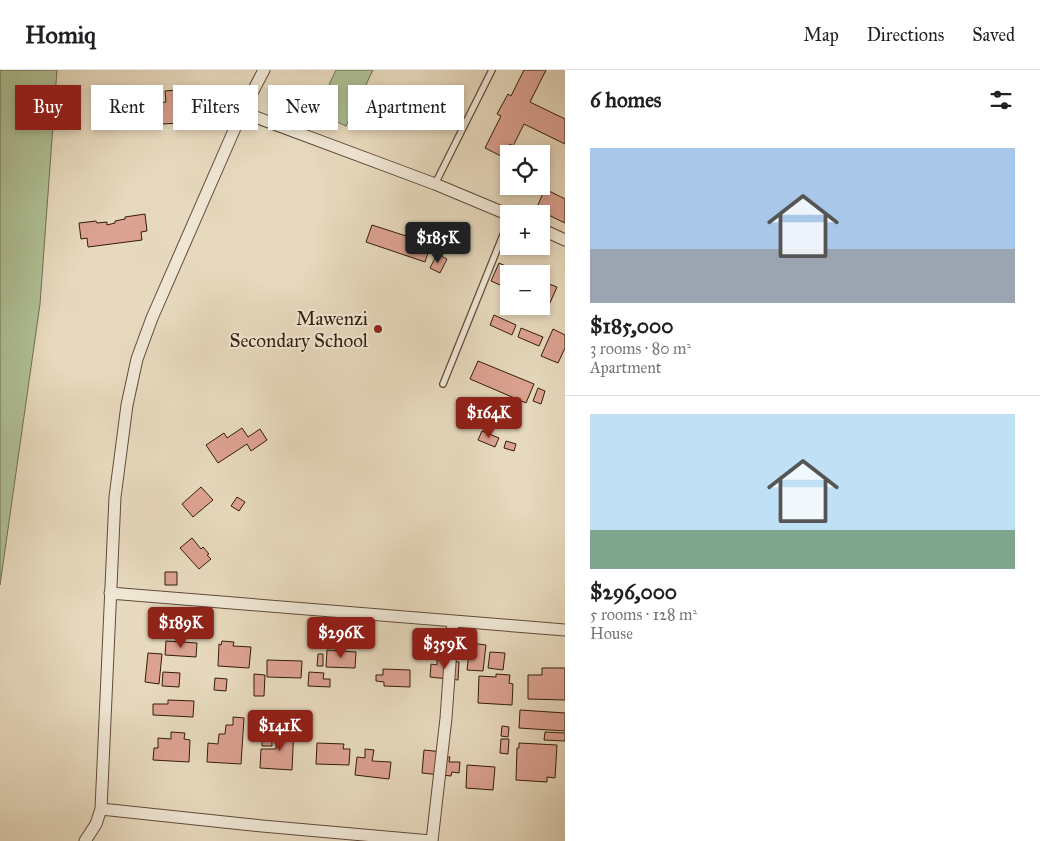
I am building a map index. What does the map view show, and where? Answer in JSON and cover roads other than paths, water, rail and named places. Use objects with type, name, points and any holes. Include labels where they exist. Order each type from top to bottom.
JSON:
[{"type":"street","points":[[256,85],[264,70]]},
{"type":"street","points":[[258,118],[435,184],[500,211]]},
{"type":"street","points":[[85,841],[96,824],[101,809],[115,497],[127,405],[137,359],[152,318],[234,130]]},
{"type":"street","points":[[550,233],[565,240]]},
{"type":"street","points":[[110,593],[565,630]]},
{"type":"street","points":[[101,809],[431,841],[446,718],[453,621]]},
{"type":"lane","points":[[435,184],[492,70]]},
{"type":"lane","points":[[443,384],[500,242]]},
{"type":"place","name":"Mawenzi Secondary School","points":[[378,329]]}]
